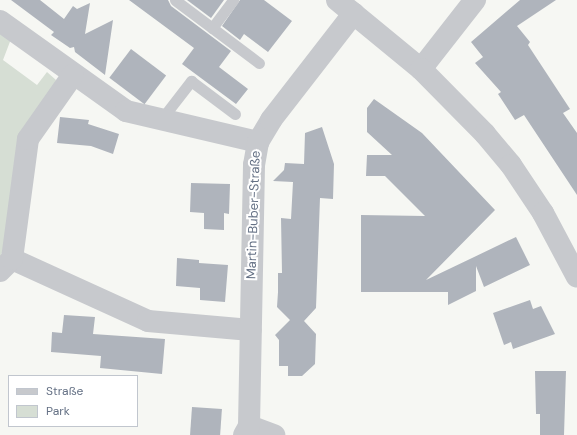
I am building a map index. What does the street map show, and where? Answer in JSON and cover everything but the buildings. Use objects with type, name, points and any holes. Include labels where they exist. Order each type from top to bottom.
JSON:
[{"type":"street","points":[[421,69],[475,0]]},
{"type":"street","points":[[346,6],[421,69],[462,109],[511,165],[552,227],[577,277]]},
{"type":"street","name":"Martin-Buber-Straße","points":[[246,430],[251,330],[254,165],[258,142],[346,6]]},
{"type":"street","points":[[0,21],[72,75],[126,111],[160,121],[258,142]]},
{"type":"street","points":[[72,75],[28,139],[6,265],[148,320],[251,330]]},
{"type":"street","points":[[246,430],[274,435]]},
{"type":"lane","points":[[175,0],[259,63]]},
{"type":"lane","points":[[212,28],[233,0]]},
{"type":"lane","points":[[160,121],[190,81],[235,114]]},
{"type":"green space","points":[[0,26],[11,39],[3,60],[37,85],[47,72],[56,80],[11,229],[0,258]]}]
